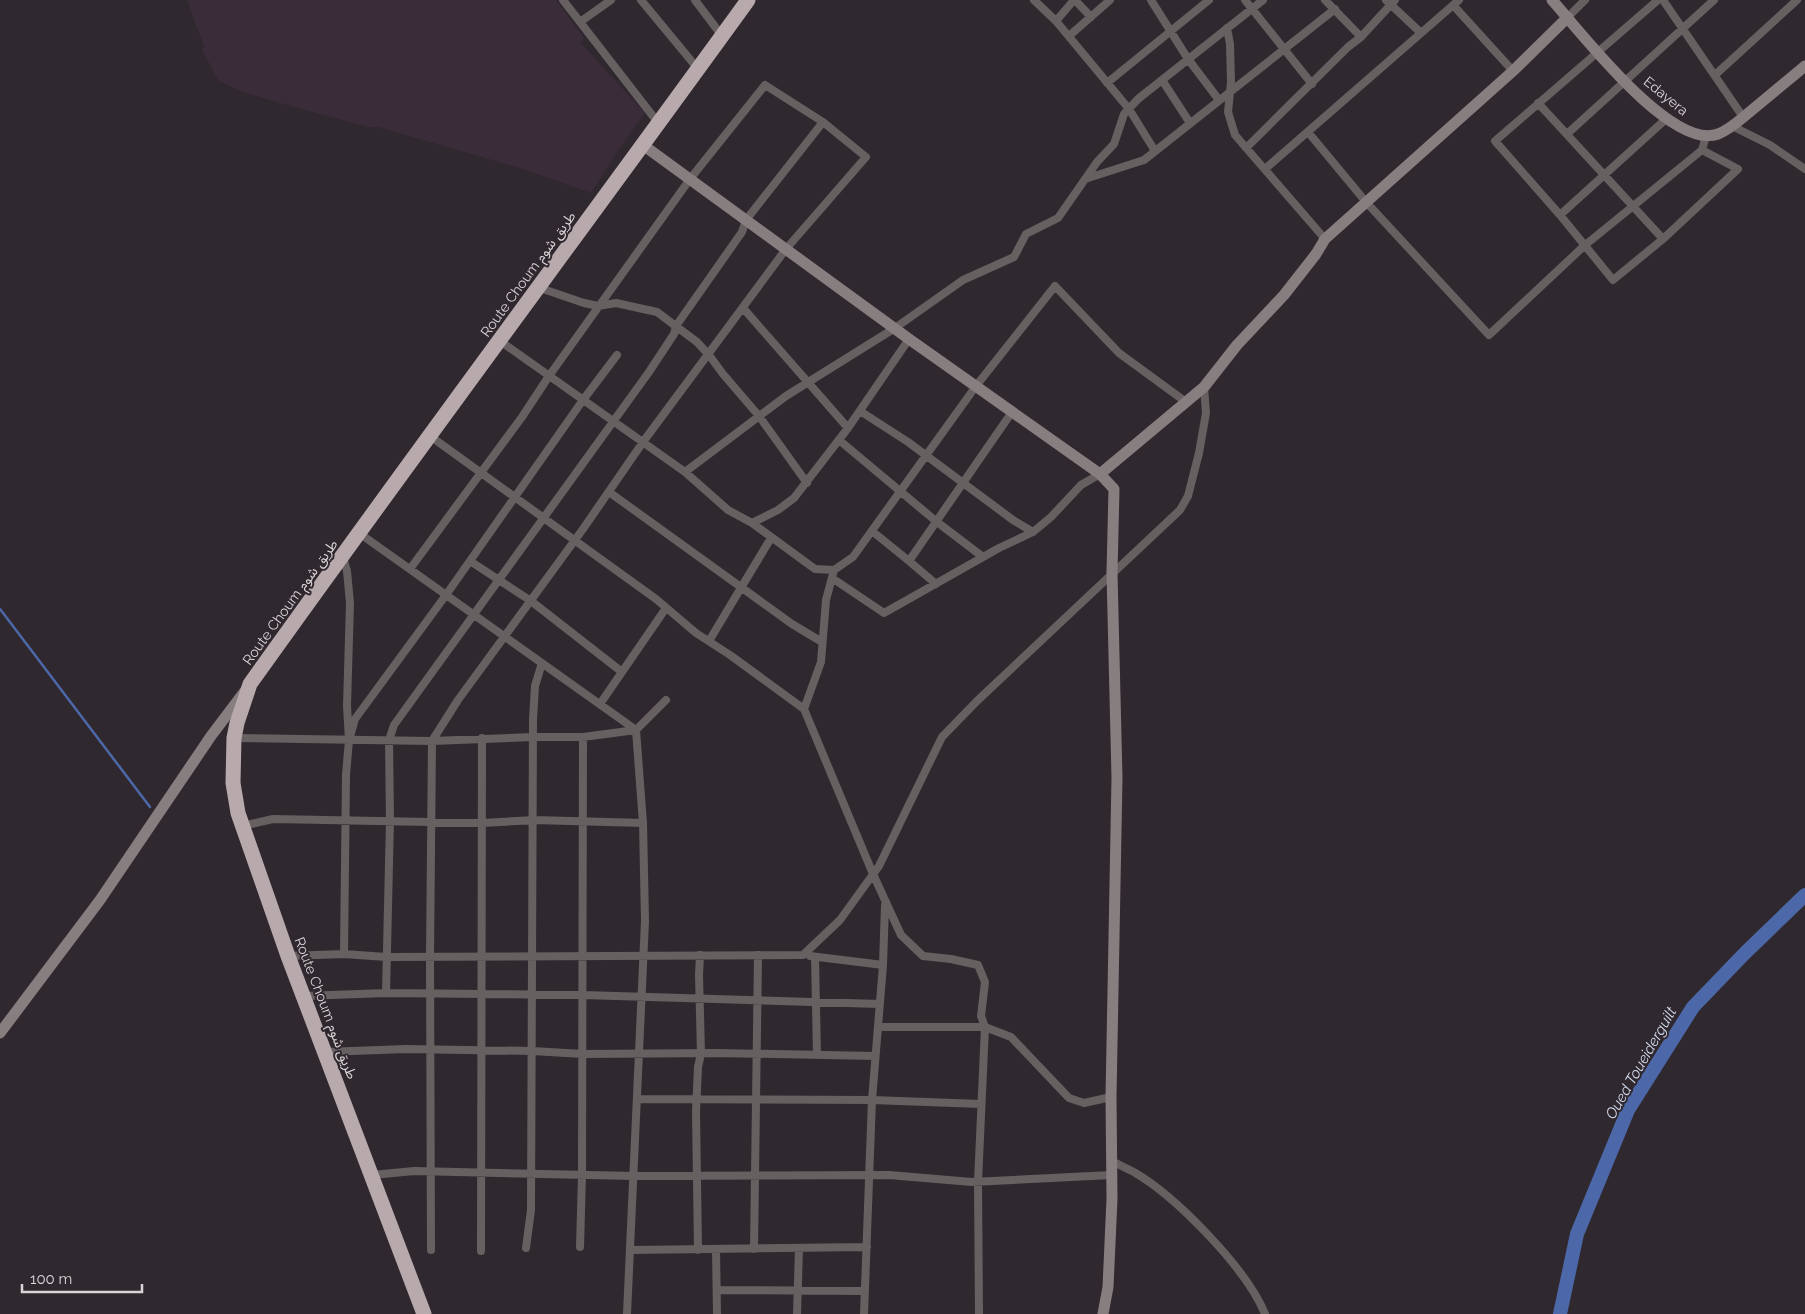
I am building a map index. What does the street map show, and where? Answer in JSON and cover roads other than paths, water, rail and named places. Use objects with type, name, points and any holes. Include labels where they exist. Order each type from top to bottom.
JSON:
[{"type":"highway","name":"Route Choum طريق شوم","points":[[424,1314],[288,956],[242,826],[235,800],[233,783],[234,738],[239,715],[250,684],[500,341],[537,287],[659,124],[747,0]]},
{"type":"street","points":[[563,0],[659,124]]},
{"type":"street","points":[[580,22],[611,0]]},
{"type":"street","points":[[641,0],[698,69]]},
{"type":"street","points":[[695,0],[722,36]]},
{"type":"street","points":[[1034,0],[1056,21],[1129,109],[1155,151]]},
{"type":"street","points":[[1056,21],[1074,0],[1091,17]]},
{"type":"street","points":[[1069,36],[1110,0]]},
{"type":"street","points":[[1151,0],[1188,59],[1219,100]]},
{"type":"street","points":[[1107,82],[1209,0]]},
{"type":"street","points":[[1245,0],[1312,84]]},
{"type":"street","points":[[685,472],[808,382],[895,328],[963,280],[1014,256],[1026,234],[1058,218],[1097,162],[1114,144],[1124,114],[1138,99],[1263,0]]},
{"type":"street","points":[[1325,0],[1336,9],[1361,37]]},
{"type":"street","name":"Edayera","points":[[1552,0],[1625,82],[1666,119],[1682,129],[1706,136]]},
{"type":"street","points":[[500,341],[685,472],[728,510],[752,523],[815,568],[833,574],[884,613],[983,557],[1033,532],[1051,517],[1081,486],[1100,474],[1204,387],[1237,345],[1284,295],[1316,254],[1325,239],[1513,71],[1585,0]]},
{"type":"street","points":[[1658,0],[1495,141],[1560,215],[1613,280],[1663,239],[1738,169],[1702,150]]},
{"type":"street","points":[[1663,0],[1744,117]]},
{"type":"street","points":[[1567,134],[1714,0]]},
{"type":"street","points":[[1715,75],[1797,0]]},
{"type":"street","points":[[1246,148],[1348,47],[1361,37],[1390,1],[1421,33]]},
{"type":"street","points":[[1265,169],[1456,2],[1513,71]]},
{"type":"street","points":[[1085,179],[1144,160],[1336,9]]},
{"type":"street","points":[[1227,28],[1230,44],[1228,112],[1235,135],[1325,239]]},
{"type":"street","points":[[1308,132],[1366,202],[1490,335],[1584,246],[1702,150],[1706,136],[1718,134],[1732,126],[1805,66]]},
{"type":"street","points":[[1162,80],[1190,124]]},
{"type":"street","points":[[410,569],[522,417],[598,306],[690,179],[765,85],[823,122],[866,156],[786,249],[643,442],[531,601],[458,700],[432,740],[430,957],[431,1250]]},
{"type":"street","points":[[1538,103],[1663,239]]},
{"type":"street","points":[[1560,215],[1666,119]]},
{"type":"street","points":[[386,992],[390,820],[389,740],[394,725],[412,697],[474,615],[674,334],[676,326],[742,232],[746,220],[823,122]]},
{"type":"street","points":[[1732,126],[1770,145],[1805,168]]},
{"type":"street","points":[[643,144],[909,339],[1100,474],[1114,489],[1112,573],[1117,778],[1111,1097],[1112,1175],[1108,1287],[1103,1314]]},
{"type":"street","points":[[804,709],[821,662],[826,600],[833,574],[853,557],[976,386],[1055,286],[1119,354],[1186,402]]},
{"type":"street","points":[[537,287],[598,306],[616,303],[646,308],[657,312],[697,342],[709,355],[759,416],[807,483]]},
{"type":"street","points":[[743,308],[848,428]]},
{"type":"street","points":[[752,523],[778,510],[794,498],[807,483],[848,428],[909,339]]},
{"type":"street","points":[[349,740],[355,719],[617,355]]},
{"type":"street","points":[[803,955],[840,920],[873,874],[942,737],[977,701],[1180,510],[1188,496],[1199,453],[1206,413],[1204,387]]},
{"type":"street","points":[[860,411],[926,455],[1013,520],[1033,532]]},
{"type":"street","points":[[910,561],[1012,412]]},
{"type":"street","points":[[430,436],[666,608],[696,633],[804,709],[873,874],[901,935],[923,956],[951,959],[978,965],[985,982],[981,1016],[985,1027],[978,1182],[979,1314]]},
{"type":"street","points":[[839,440],[937,522],[983,557]]},
{"type":"street","points":[[608,492],[792,624],[822,642]]},
{"type":"street","points":[[872,531],[936,584]]},
{"type":"street","points":[[360,533],[636,730],[643,823],[645,921],[627,1314]]},
{"type":"street","points":[[709,641],[771,538]]},
{"type":"street","points":[[343,557],[347,571],[350,603],[344,954]]},
{"type":"street","points":[[470,561],[531,601],[622,672]]},
{"type":"street","points":[[600,704],[666,608]]},
{"type":"street","points":[[526,1248],[532,1210],[533,737],[535,686],[542,663]]},
{"type":"street","points":[[0,1033],[100,900],[211,736],[250,684]]},
{"type":"street","points":[[234,738],[432,740],[584,737],[636,730],[666,700]]},
{"type":"street","points":[[580,1247],[584,737]]},
{"type":"street","points":[[481,1251],[480,957],[482,738]]},
{"type":"street","points":[[242,826],[273,819],[482,823],[534,820],[643,823]]},
{"type":"street","points":[[864,1314],[872,1100],[883,965],[885,901]]},
{"type":"street","points":[[288,956],[344,954],[386,957],[803,955],[883,965]]},
{"type":"street","points":[[698,1250],[697,1099],[698,1067],[701,1054],[700,955]]},
{"type":"street","points":[[754,1249],[758,955]]},
{"type":"street","points":[[815,956],[817,1055]]},
{"type":"street","points":[[304,996],[386,992],[583,995],[880,1004]]},
{"type":"street","points":[[878,1027],[985,1027],[1011,1037],[1069,1098],[1084,1103],[1111,1097]]},
{"type":"street","points":[[324,1052],[406,1048],[639,1055],[875,1056]]},
{"type":"street","points":[[637,1099],[872,1100],[981,1104]]},
{"type":"street","points":[[1112,1161],[1149,1183],[1196,1223],[1250,1285],[1265,1314]]},
{"type":"street","points":[[372,1175],[414,1171],[634,1176],[889,1175],[978,1182],[1112,1175]]},
{"type":"street","points":[[631,1250],[867,1246]]},
{"type":"street","points":[[797,1314],[799,1248]]},
{"type":"street","points":[[716,1249],[717,1314]]},
{"type":"street","points":[[717,1290],[865,1291]]},
{"type":"waterway","points":[[0,609],[150,807]]},
{"type":"waterway","name":"Oued Toueiderguilt","points":[[1560,1314],[1577,1234],[1628,1110],[1693,1007],[1805,895]]}]
